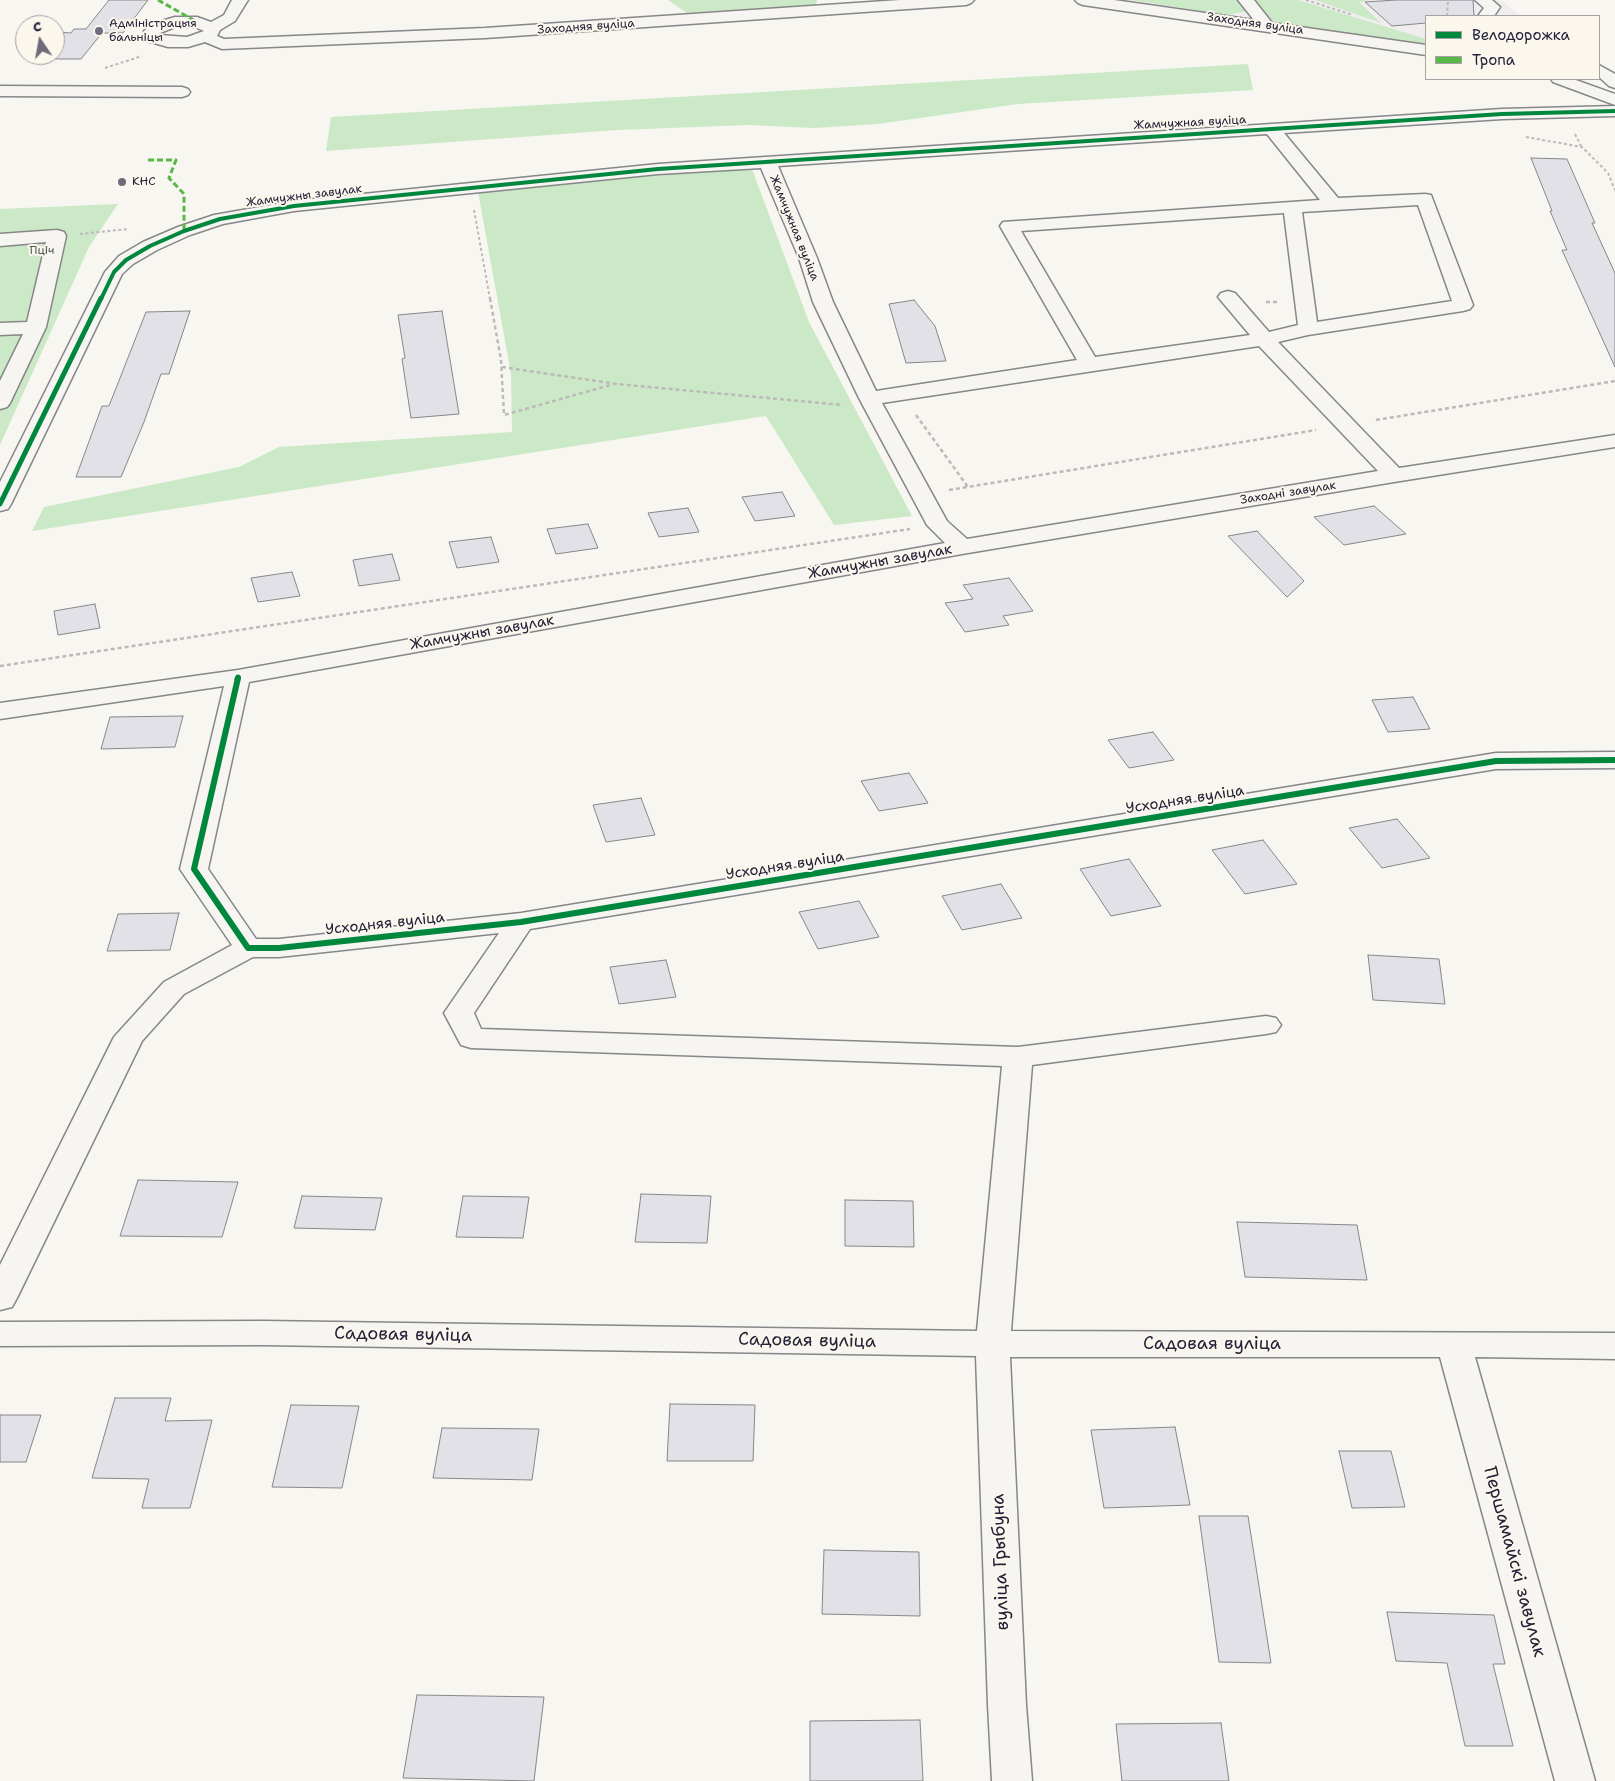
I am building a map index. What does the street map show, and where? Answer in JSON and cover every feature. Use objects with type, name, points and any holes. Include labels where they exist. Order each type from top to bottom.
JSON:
[{"type":"street","points":[[188,42],[209,32],[230,18],[240,0]]},
{"type":"street","name":"Заходняя вуліца","points":[[188,42],[168,42],[153,38],[152,32],[163,25],[175,22],[197,22],[222,44],[485,33],[966,0]]},
{"type":"street","name":"Заходняя вуліца","points":[[1083,0],[1266,25],[1425,50]]},
{"type":"street","points":[[1246,0],[1266,25]]},
{"type":"street","points":[[1483,0],[1492,7],[1487,15]]},
{"type":"street","points":[[1600,71],[1615,84]]},
{"type":"street","points":[[1562,80],[1615,100]]},
{"type":"street","points":[[0,91],[182,92]]},
{"type":"street","name":"Жамчужная вуліца","points":[[962,547],[938,525],[871,403],[824,302],[808,258],[767,162],[1502,114],[1615,111]]},
{"type":"street","points":[[1271,129],[1332,204]]},
{"type":"street","name":"Жамчужны завулак","points":[[0,504],[114,272],[126,260],[150,246],[184,231],[220,219],[294,206],[658,169],[767,162]]},
{"type":"street","points":[[871,403],[901,395],[1089,364],[1264,339],[1308,329],[1463,306],[1425,199],[1009,226],[1089,364]]},
{"type":"street","points":[[1292,207],[1308,329]]},
{"type":"street","points":[[0,240],[57,236],[36,327],[0,403]]},
{"type":"street","points":[[1228,297],[1264,339],[1394,475]]},
{"type":"street","points":[[0,329],[36,327]]},
{"type":"street","name":"Заходні завулак","points":[[962,547],[1394,475],[1615,442]]},
{"type":"street","name":"Жамчужны завулак","points":[[0,711],[238,677],[962,547]]},
{"type":"street","points":[[0,1298],[129,1037],[174,988],[248,948],[194,870],[238,677]]},
{"type":"street","name":"Усходняя вуліца","points":[[248,948],[279,948],[521,922],[1496,761],[1615,760]]},
{"type":"street","points":[[521,922],[459,1013],[470,1038],[1018,1057],[1266,1025]]},
{"type":"street","name":"вуліца Грыбуна","points":[[1012,1781],[1006,1696],[993,1344],[1018,1057]]},
{"type":"street","name":"Садовая вуліца","points":[[0,1334],[263,1333],[993,1344],[1615,1346]]},
{"type":"street","name":"Першамайскі завулак","points":[[1454,1344],[1575,1781]]},
{"type":"path","points":[[1306,0],[1352,15]]},
{"type":"path","points":[[1447,15],[1448,0]]},
{"type":"path","points":[[97,71],[188,42]]},
{"type":"path","points":[[1524,137],[1582,147],[1608,173],[1615,190]]},
{"type":"path","points":[[470,188],[502,366],[504,415],[617,384]]},
{"type":"path","points":[[57,236],[131,229]]},
{"type":"path","points":[[502,366],[617,384],[871,403]]},
{"type":"path","points":[[922,494],[1615,381]]},
{"type":"path","points":[[901,395],[968,487]]},
{"type":"path","points":[[0,666],[938,525]]},
{"type":"shaded area","points":[[1120,0],[1501,0],[1520,15],[1425,15],[1425,47]]},
{"type":"green space","points":[[668,0],[817,0],[816,5],[687,13]]},
{"type":"green space","points":[[1130,0],[1240,0],[1248,11],[1228,15]]},
{"type":"green space","points":[[1250,0],[1298,0],[1425,39],[1425,46],[1267,21]]},
{"type":"green space","points":[[1315,0],[1365,0],[1367,1],[1359,2],[1381,23]]},
{"type":"green space","points":[[1248,64],[1253,90],[1018,104],[878,124],[814,128],[748,125],[618,130],[326,151],[331,117]]},
{"type":"green space","points":[[752,169],[809,322],[912,516],[834,525],[766,416],[32,531],[44,507],[239,467],[279,447],[512,432],[511,374],[478,192],[626,176]]},
{"type":"green space","name":"Пціч","points":[[118,204],[89,247],[0,445],[0,209]]},
{"type":"building","name":"Адміністрацыя бальніцы","points":[[109,0],[148,0],[123,33],[102,33],[81,59],[65,59],[65,33],[71,33],[74,29],[86,29]]},
{"type":"building","points":[[1473,0],[1474,15],[1425,15],[1425,23],[1392,26],[1365,2]]},
{"type":"building","points":[[1531,158],[1567,159],[1595,223],[1592,223],[1615,273],[1615,367],[1562,250],[1567,250],[1550,211],[1552,211]]},
{"type":"building","points":[[914,300],[935,326],[946,361],[906,363],[889,304]]},
{"type":"building","points":[[190,311],[169,374],[161,374],[144,422],[121,477],[76,477],[102,406],[109,406],[146,312]]},
{"type":"building","points":[[442,311],[459,414],[411,418],[402,359],[405,358],[398,315]]},
{"type":"building","points":[[782,492],[795,516],[755,521],[742,497]]},
{"type":"building","points":[[1374,506],[1406,534],[1344,545],[1314,517]]},
{"type":"building","points":[[688,508],[699,532],[659,537],[648,513]]},
{"type":"building","points":[[588,524],[598,548],[556,554],[547,529]]},
{"type":"building","points":[[1257,531],[1304,581],[1287,597],[1228,536]]},
{"type":"building","points":[[491,537],[499,562],[457,568],[449,542]]},
{"type":"building","points":[[392,554],[400,580],[359,586],[353,560]]},
{"type":"building","points":[[292,572],[300,596],[258,602],[251,578]]},
{"type":"building","points":[[1009,578],[1033,611],[1003,616],[1009,625],[965,632],[945,603],[973,599],[963,585]]},
{"type":"building","points":[[95,604],[100,628],[58,635],[54,611]]},
{"type":"building","points":[[1413,697],[1430,729],[1388,732],[1372,700]]},
{"type":"building","points":[[183,716],[175,747],[101,749],[110,717]]},
{"type":"building","points":[[1153,732],[1174,760],[1129,768],[1108,740]]},
{"type":"building","points":[[909,773],[928,803],[879,811],[861,781]]},
{"type":"building","points":[[641,798],[655,835],[606,842],[593,805]]},
{"type":"building","points":[[1397,819],[1430,858],[1382,868],[1349,828]]},
{"type":"building","points":[[1263,840],[1297,884],[1245,894],[1212,850]]},
{"type":"building","points":[[1129,859],[1161,906],[1111,916],[1080,869]]},
{"type":"building","points":[[1001,884],[1022,918],[962,930],[942,896]]},
{"type":"building","points":[[859,901],[879,937],[818,949],[799,912]]},
{"type":"building","points":[[179,913],[170,950],[107,951],[118,914]]},
{"type":"building","points":[[1368,955],[1439,959],[1445,1004],[1373,1000]]},
{"type":"building","points":[[666,960],[676,997],[619,1004],[610,967]]},
{"type":"building","points":[[138,1180],[238,1182],[222,1237],[120,1236]]},
{"type":"building","points":[[641,1194],[711,1196],[707,1243],[635,1242]]},
{"type":"building","points":[[302,1196],[382,1198],[375,1230],[294,1228]]},
{"type":"building","points":[[463,1196],[529,1197],[523,1238],[456,1237]]},
{"type":"building","points":[[845,1200],[913,1201],[914,1247],[845,1246]]},
{"type":"building","points":[[1237,1222],[1357,1225],[1367,1280],[1245,1277]]},
{"type":"building","points":[[115,1398],[171,1398],[165,1421],[212,1420],[190,1508],[142,1508],[149,1479],[92,1478]]},
{"type":"building","points":[[670,1404],[755,1405],[753,1461],[667,1461]]},
{"type":"building","points":[[291,1405],[359,1406],[342,1488],[272,1487]]},
{"type":"building","points":[[0,1415],[41,1415],[26,1462],[0,1462]]},
{"type":"building","points":[[1175,1427],[1190,1505],[1104,1508],[1091,1430]]},
{"type":"building","points":[[442,1428],[539,1429],[532,1480],[433,1478]]},
{"type":"building","points":[[1339,1451],[1391,1451],[1405,1507],[1352,1508]]},
{"type":"building","points":[[1199,1516],[1248,1516],[1271,1663],[1219,1662]]},
{"type":"building","points":[[824,1550],[919,1552],[920,1616],[822,1614]]},
{"type":"building","points":[[1387,1612],[1494,1615],[1505,1664],[1493,1664],[1513,1746],[1465,1746],[1447,1663],[1396,1661]]},
{"type":"building","points":[[417,1695],[544,1697],[534,1781],[403,1778]]},
{"type":"building","points":[[920,1720],[923,1781],[810,1781],[810,1721]]},
{"type":"building","points":[[1221,1723],[1229,1781],[1122,1781],[1116,1724]]},
{"type":"marked path","points":[[158,0],[197,22]]},
{"type":"marked path","points":[[148,160],[176,160],[169,178],[184,194],[184,231]]},
{"type":"cycle path","points":[[0,504],[114,272],[126,260],[150,246],[184,231],[220,219],[294,206],[658,169],[1502,114],[1615,111]]},
{"type":"cycle path","points":[[238,677],[194,869],[248,948],[279,948],[521,922],[1496,761],[1615,760]]},
{"type":"place","name":"Адміністрацыя бальніцы","points":[[99,31]]},
{"type":"place","name":"КНС","points":[[122,182]]}]
